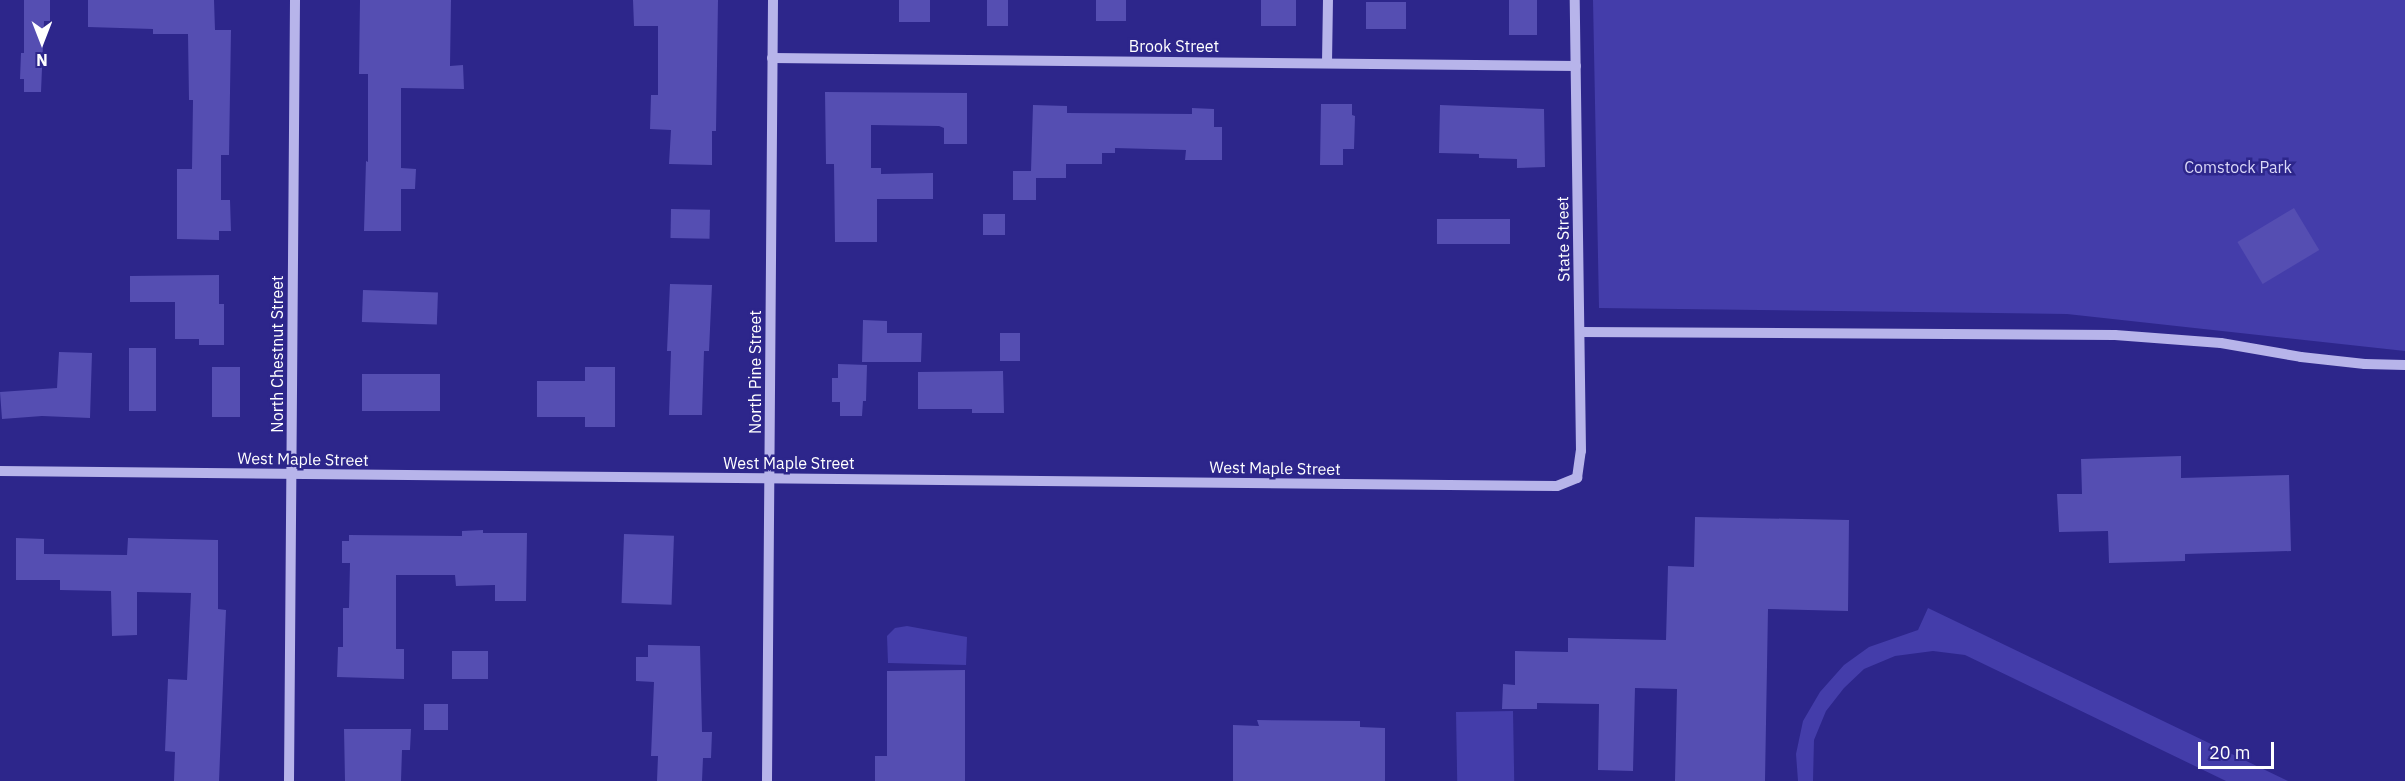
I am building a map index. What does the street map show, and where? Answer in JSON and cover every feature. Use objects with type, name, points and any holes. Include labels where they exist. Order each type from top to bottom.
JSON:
[{"type":"street","name":"North Chestnut Street","points":[[289,781],[295,0]]},
{"type":"street","name":"North Pine Street","points":[[767,781],[773,0]]},
{"type":"street","points":[[1327,63],[1328,0]]},
{"type":"street","name":"State Street","points":[[1575,0],[1581,451],[1577,478]]},
{"type":"street","name":"Brook Street","points":[[772,58],[1576,66]]},
{"type":"street","points":[[1580,332],[2115,335],[2221,343],[2301,357],[2365,364],[2405,365]]},
{"type":"street","name":"West Maple Street","points":[[0,471],[1557,486],[1577,478]]},
{"type":"green space","name":"Comstock Park","points":[[1593,0],[2405,0],[2405,351],[2067,314],[1599,308]]},
{"type":"green space","points":[[1928,608],[2288,781],[2226,781],[1965,655],[1933,651],[1895,656],[1864,669],[1844,688],[1826,711],[1814,740],[1813,781],[1798,781],[1796,754],[1803,721],[1820,692],[1844,665],[1869,647],[1918,630]]},
{"type":"green space","points":[[907,626],[967,637],[966,665],[888,663],[887,636],[895,628]]},
{"type":"green space","points":[[1513,711],[1514,781],[1457,781],[1456,712]]},
{"type":"building","points":[[24,0],[50,0],[50,21],[44,21],[41,92],[24,92],[24,79],[20,79],[21,53],[24,53]]},
{"type":"building","points":[[88,0],[214,0],[215,30],[231,30],[229,155],[221,155],[221,200],[230,200],[231,231],[219,231],[219,240],[177,239],[177,169],[192,169],[193,100],[189,100],[188,34],[153,34],[153,29],[88,27]]},
{"type":"building","points":[[360,0],[451,0],[450,66],[463,65],[464,89],[401,88],[401,168],[416,169],[415,189],[401,189],[401,231],[364,231],[366,161],[368,162],[368,74],[359,74]]},
{"type":"building","points":[[633,0],[718,0],[716,131],[712,131],[712,165],[669,164],[671,130],[650,129],[651,95],[658,95],[658,26],[634,26]]},
{"type":"building","points":[[899,0],[930,0],[930,22],[899,22]]},
{"type":"building","points":[[987,0],[1008,0],[1008,26],[987,26]]},
{"type":"building","points":[[1096,0],[1126,0],[1126,21],[1096,21]]},
{"type":"building","points":[[1261,0],[1296,0],[1296,26],[1261,26]]},
{"type":"building","points":[[1509,0],[1537,0],[1537,35],[1509,35]]},
{"type":"building","points":[[1366,2],[1406,2],[1406,29],[1366,29]]},
{"type":"building","points":[[825,92],[967,93],[967,144],[944,144],[944,128],[939,126],[871,125],[871,168],[881,168],[881,174],[933,173],[933,199],[877,199],[877,242],[835,242],[834,164],[826,164]]},
{"type":"building","points":[[1321,104],[1352,104],[1352,115],[1355,116],[1354,149],[1343,149],[1343,165],[1320,165]]},
{"type":"building","points":[[1033,105],[1067,106],[1067,113],[1192,114],[1192,108],[1214,109],[1214,127],[1222,127],[1222,160],[1185,160],[1186,150],[1115,148],[1115,153],[1102,153],[1102,164],[1066,164],[1066,178],[1036,178],[1036,200],[1013,200],[1013,171],[1031,171]]},
{"type":"building","points":[[1440,105],[1544,109],[1545,167],[1517,168],[1517,159],[1479,158],[1479,154],[1439,153]]},
{"type":"building","points":[[2294,208],[2319,250],[2263,284],[2237,242]]},
{"type":"building","points":[[671,209],[710,210],[709,239],[670,238]]},
{"type":"building","points":[[983,214],[1005,214],[1005,235],[983,235]]},
{"type":"building","points":[[1437,219],[1510,219],[1510,244],[1437,244]]},
{"type":"building","points":[[219,275],[219,304],[224,304],[224,345],[199,345],[199,339],[175,339],[175,302],[130,302],[130,276]]},
{"type":"building","points":[[670,284],[712,285],[709,351],[704,351],[702,415],[669,415],[671,351],[667,351]]},
{"type":"building","points":[[363,290],[438,293],[437,325],[362,322]]},
{"type":"building","points":[[863,320],[887,321],[887,333],[922,333],[921,362],[862,362]]},
{"type":"building","points":[[1000,333],[1020,333],[1020,361],[1000,361]]},
{"type":"building","points":[[129,348],[156,348],[156,411],[129,411]]},
{"type":"building","points":[[59,352],[92,353],[90,418],[42,416],[2,419],[0,392],[57,388]]},
{"type":"building","points":[[838,364],[867,365],[866,401],[863,401],[862,416],[840,416],[840,402],[832,402],[832,378],[838,378]]},
{"type":"building","points":[[212,367],[240,367],[240,417],[212,417]]},
{"type":"building","points":[[585,367],[615,367],[615,427],[585,427],[585,417],[537,417],[537,381],[585,381]]},
{"type":"building","points":[[1003,371],[1004,413],[972,413],[972,409],[918,409],[918,372]]},
{"type":"building","points":[[362,374],[440,374],[440,411],[362,411]]},
{"type":"building","points":[[2181,456],[2181,478],[2289,475],[2291,551],[2185,554],[2185,561],[2109,563],[2108,531],[2059,532],[2057,494],[2082,494],[2081,459]]},
{"type":"building","points":[[1695,517],[1849,520],[1848,611],[1768,609],[1765,781],[1675,781],[1677,689],[1635,688],[1633,771],[1598,770],[1599,704],[1537,703],[1537,709],[1502,709],[1503,684],[1515,685],[1515,651],[1568,652],[1568,638],[1666,640],[1668,566],[1694,567]]},
{"type":"building","points":[[483,530],[483,533],[527,533],[526,601],[495,601],[495,585],[456,586],[455,575],[396,575],[396,649],[404,649],[404,679],[337,677],[338,647],[343,647],[343,608],[349,608],[350,563],[342,563],[342,541],[349,541],[349,535],[462,536],[462,531]]},
{"type":"building","points":[[624,534],[674,536],[672,605],[622,603]]},
{"type":"building","points":[[16,538],[44,539],[44,554],[127,555],[128,538],[218,540],[218,609],[226,610],[219,781],[174,781],[175,752],[165,751],[168,679],[187,680],[191,593],[137,592],[137,635],[112,636],[111,591],[60,590],[60,580],[16,580]]},
{"type":"building","points":[[648,645],[700,646],[702,732],[712,732],[711,758],[703,758],[702,781],[657,781],[658,756],[651,756],[654,682],[636,681],[636,657],[648,657]]},
{"type":"building","points":[[452,651],[488,651],[488,679],[452,679]]},
{"type":"building","points":[[965,670],[965,781],[875,781],[875,756],[887,756],[887,671]]},
{"type":"building","points":[[424,704],[448,704],[448,730],[424,730]]},
{"type":"building","points":[[1257,720],[1360,721],[1360,727],[1385,728],[1385,781],[1233,781],[1233,725],[1259,726]]},
{"type":"building","points":[[344,729],[411,729],[410,750],[402,750],[401,781],[345,781]]}]
